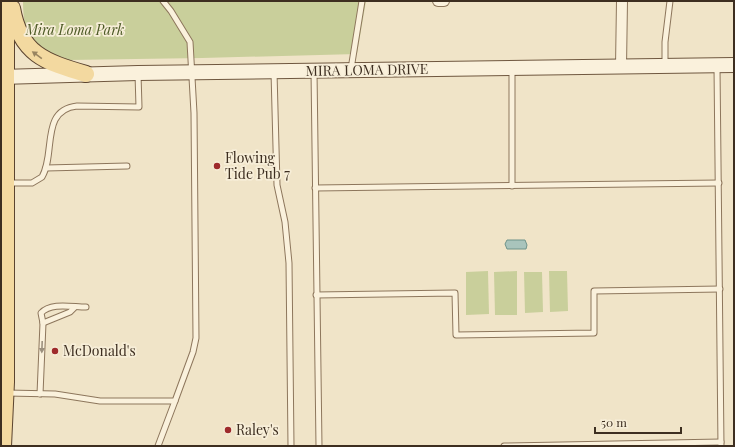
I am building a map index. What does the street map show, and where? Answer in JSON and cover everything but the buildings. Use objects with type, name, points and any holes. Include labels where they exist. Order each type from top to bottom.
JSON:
[{"type":"main road","points":[[3,446],[6,393],[6,183],[3,77],[6,1]]},
{"type":"main road","points":[[10,1],[18,32],[33,52],[46,61],[86,74]]},
{"type":"main road","name":"MIRA LOMA DRIVE","points":[[3,77],[192,72],[734,65]]},
{"type":"street","points":[[438,1],[444,1]]},
{"type":"street","points":[[621,66],[622,1]]},
{"type":"lane","points":[[158,446],[193,352],[196,333],[192,72],[190,42],[171,11],[162,1]]},
{"type":"lane","points":[[351,70],[362,1]]},
{"type":"lane","points":[[665,66],[665,42],[670,1]]},
{"type":"lane","points":[[504,446],[721,444],[717,65]]},
{"type":"lane","points":[[512,68],[512,186]]},
{"type":"lane","points":[[274,71],[277,185],[286,222],[289,263],[291,446]]},
{"type":"lane","points":[[314,71],[319,446]]},
{"type":"lane","points":[[6,183],[26,183],[38,180],[46,168],[52,125],[62,110],[68,107],[77,106],[139,107],[138,73]]},
{"type":"lane","points":[[46,168],[127,166]]},
{"type":"lane","points":[[315,188],[719,184]]},
{"type":"lane","points":[[316,295],[456,293],[456,335],[472,335],[594,333],[594,291],[720,289]]},
{"type":"lane","points":[[43,324],[70,312],[75,307]]},
{"type":"lane","points":[[40,394],[43,324],[41,313],[46,308],[86,307]]},
{"type":"lane","points":[[6,393],[68,395],[100,401],[175,400]]},
{"type":"green space","name":"Mira Loma Park","points":[[23,1],[366,1],[357,54],[69,60],[56,58],[46,54],[38,49],[32,42],[25,24]]},
{"type":"green space","points":[[488,271],[489,314],[466,315],[466,272]]},
{"type":"green space","points":[[517,271],[517,315],[495,315],[494,272]]},
{"type":"green space","points":[[549,271],[567,271],[568,311],[550,312]]},
{"type":"green space","points":[[524,272],[542,272],[543,312],[525,313]]},
{"type":"water","points":[[507,240],[525,240],[527,245],[526,249],[507,249],[505,244]]},
{"type":"place","name":"Flowing Tide Pub 7","points":[[217,166]]},
{"type":"place","name":"McDonald's","points":[[55,351]]},
{"type":"place","name":"Raley's","points":[[228,430]]}]
